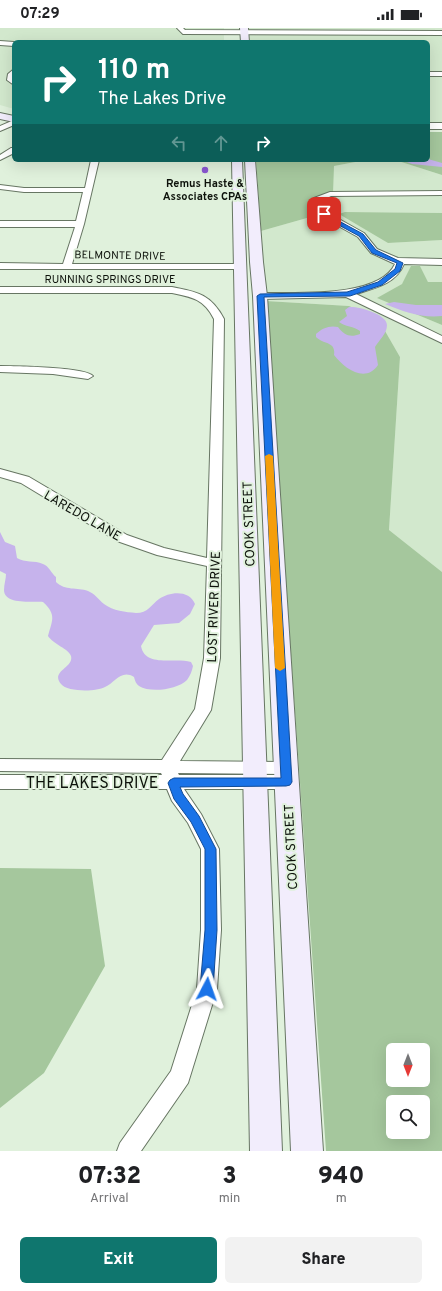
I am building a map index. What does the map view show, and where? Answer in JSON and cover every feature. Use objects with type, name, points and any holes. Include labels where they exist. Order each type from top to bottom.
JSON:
[{"type":"main road","points":[[244,30],[245,40]]},
{"type":"main road","points":[[0,112],[12,115]]},
{"type":"main road","points":[[0,116],[12,119]]},
{"type":"main road","name":"COOK STREET","points":[[237,162],[266,1151]]},
{"type":"main road","name":"COOK STREET","points":[[250,162],[256,267],[260,296],[308,1151]]},
{"type":"main road","points":[[237,180],[246,184],[248,206],[254,217]]},
{"type":"main road","points":[[240,267],[252,295],[260,296]]},
{"type":"street","points":[[180,28],[181,31],[187,32],[244,30],[442,33]]},
{"type":"street","points":[[366,33],[369,40]]},
{"type":"street","points":[[0,43],[12,44]]},
{"type":"street","points":[[430,74],[442,74]]},
{"type":"street","points":[[0,129],[12,121]]},
{"type":"street","points":[[430,126],[442,126]]},
{"type":"street","points":[[430,130],[442,130]]},
{"type":"street","points":[[0,158],[12,151]]},
{"type":"street","points":[[67,266],[80,224],[94,162]]},
{"type":"street","points":[[0,187],[24,190],[87,190]]},
{"type":"street","points":[[260,296],[348,294],[380,284],[398,270],[400,263],[374,251],[361,235],[318,211],[314,206],[317,200],[330,194],[442,192]]},
{"type":"street","points":[[0,224],[80,224]]},
{"type":"street","points":[[396,261],[442,262]]},
{"type":"street","name":"BELMONTE DRIVE","points":[[0,266],[240,267]]},
{"type":"street","name":"RUNNING SPRINGS DRIVE","points":[[0,290],[172,290],[196,295],[208,301],[215,309]]},
{"type":"street","points":[[348,294],[442,340]]},
{"type":"street","name":"LOST RIVER DRIVE","points":[[170,775],[203,710],[212,658],[219,319],[215,309]]},
{"type":"street","points":[[0,369],[52,371],[88,376]]},
{"type":"street","name":"LAREDO LANE","points":[[0,473],[25,480],[122,538],[162,552],[186,556],[215,564]]},
{"type":"street","name":"THE LAKES DRIVE","points":[[0,765],[170,775]]},
{"type":"street","points":[[128,1151],[180,1076],[207,989],[211,930],[210,849],[195,819],[178,796],[170,775]]},
{"type":"street","name":"THE LAKES DRIVE","points":[[0,782],[170,775],[286,775]]},
{"type":"shaded area","points":[[0,28],[224,28],[224,40],[12,40],[12,108],[0,105]]},
{"type":"shaded area","points":[[249,28],[442,28],[442,123],[430,123],[430,40],[250,40]]},
{"type":"shaded area","points":[[430,132],[442,132],[442,175],[401,162],[430,162]]},
{"type":"shaded area","points":[[430,160],[442,163],[442,167],[412,164],[407,162],[430,162]]},
{"type":"shaded area","points":[[256,162],[355,162],[334,166],[333,193],[321,195],[307,205],[314,216],[261,231]]},
{"type":"shaded area","points":[[355,162],[401,162],[442,175],[442,213],[346,212],[388,243],[442,240],[442,282],[428,282],[420,266],[402,284],[378,298],[442,325],[442,572],[389,530],[400,357],[377,317],[349,306],[266,301],[261,231],[314,216],[307,205],[321,195],[334,166]]},
{"type":"shaded area","points":[[345,212],[442,213],[442,240],[388,243],[339,214]]},
{"type":"shaded area","points":[[411,266],[420,266],[428,282],[442,282],[442,325],[377,298],[402,284]]},
{"type":"shaded area","points":[[266,301],[349,306],[377,317],[400,357],[389,530],[442,572],[442,1151],[326,1151]]},
{"type":"shaded area","points":[[394,302],[416,305],[442,305],[442,316],[413,314],[385,304]]},
{"type":"shaded area","points":[[349,307],[365,309],[377,314],[386,321],[387,328],[375,347],[378,365],[373,371],[367,373],[361,374],[355,372],[343,365],[334,355],[333,347],[316,337],[316,334],[321,330],[332,326],[338,327],[350,336],[360,334],[358,329],[339,322],[347,316],[345,310]]},
{"type":"shaded area","points":[[0,532],[5,542],[15,546],[17,558],[45,565],[56,577],[56,582],[63,587],[88,591],[95,595],[104,604],[115,610],[140,613],[144,612],[159,599],[169,594],[179,593],[189,596],[195,604],[190,614],[179,623],[154,625],[141,646],[144,653],[148,657],[154,659],[191,662],[193,666],[187,680],[177,686],[156,690],[139,686],[134,677],[125,675],[101,689],[75,690],[64,687],[58,680],[58,676],[69,664],[71,656],[70,653],[53,642],[48,636],[52,622],[52,614],[43,602],[14,600],[5,595],[4,590],[6,574],[0,571]]},
{"type":"shaded area","points":[[0,868],[91,869],[105,966],[44,1073],[0,1108]]},
{"type":"slow traffic","points":[[269,456],[280,668]]},
{"type":"place","name":"Remus Haste & Associates CPAs","points":[[205,170]]},
{"type":"route","points":[[207,989],[211,930],[210,849],[195,819],[178,796],[174,783],[286,782],[260,296],[348,294],[380,284],[398,270],[400,263],[374,251],[361,235],[324,214]]}]
